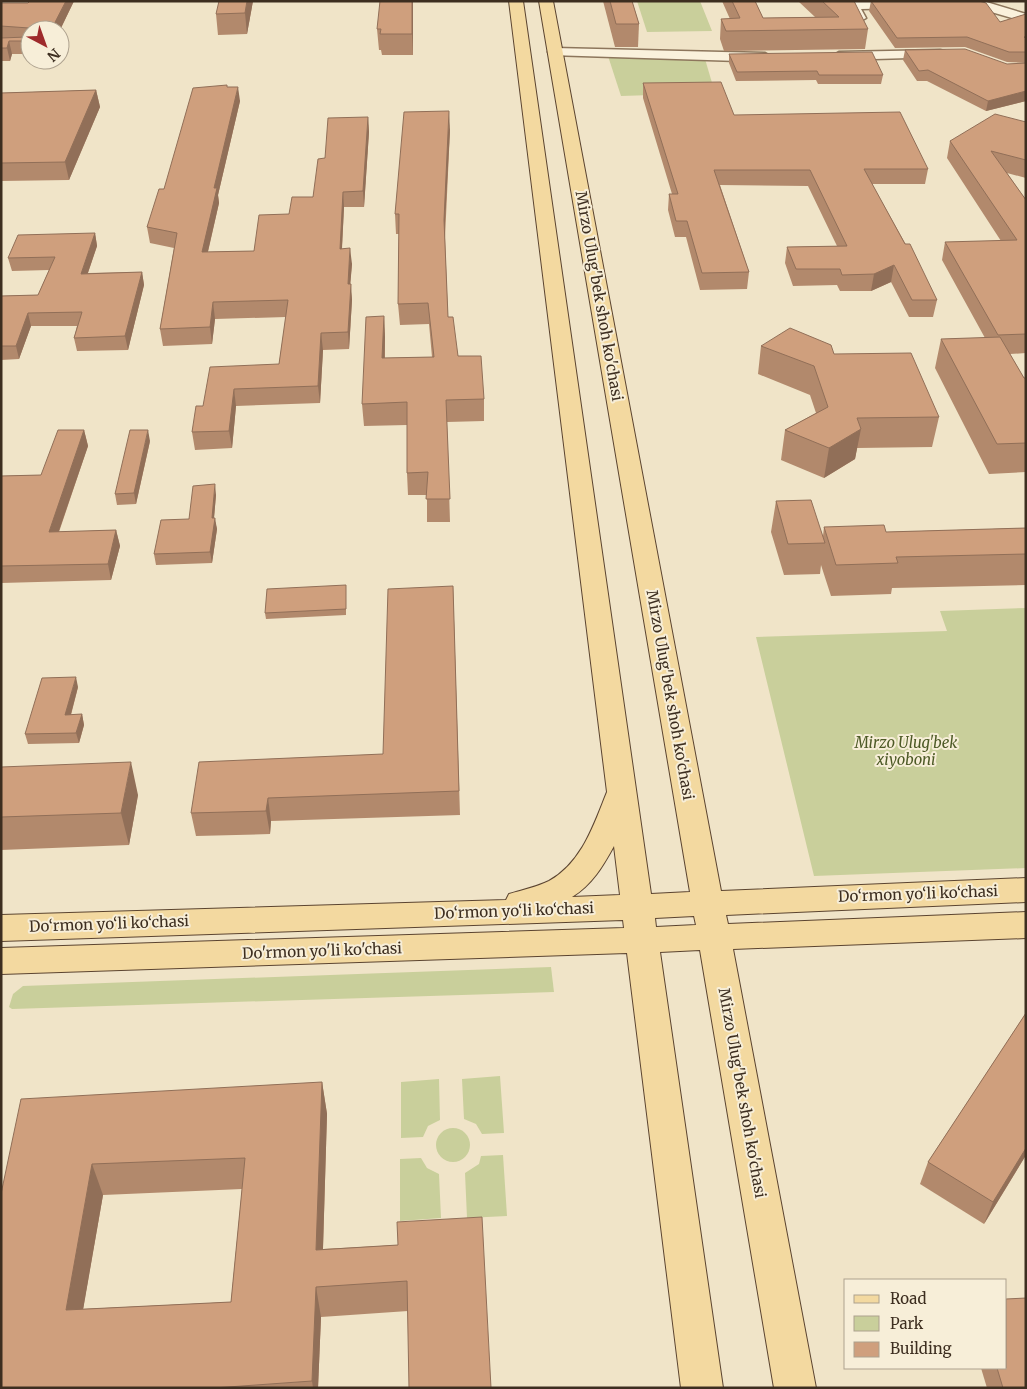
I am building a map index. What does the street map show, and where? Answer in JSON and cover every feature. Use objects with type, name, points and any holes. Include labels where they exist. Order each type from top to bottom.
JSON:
[{"type":"main road","points":[[516,1],[702,1388]]},
{"type":"main road","name":"Mirzo Ulug'bek shoh ko'chasi","points":[[546,1],[795,1388]]},
{"type":"main road","points":[[525,65],[556,58]]},
{"type":"main road","points":[[490,913],[567,885],[580,873],[591,859],[600,842],[622,791]]},
{"type":"main road","name":"Do‘rmon yo‘li ko‘chasi","points":[[1,928],[490,913],[640,923],[711,920],[1026,890]]},
{"type":"main road","name":"Do‘rmon yo‘li ko‘chasi","points":[[711,920],[1026,925]]},
{"type":"main road","name":"Do'rmon yo'li ko'chasi","points":[[1,961],[640,923]]},
{"type":"street","points":[[859,18],[853,4],[924,4]]},
{"type":"street","points":[[942,4],[973,4],[1026,18]]},
{"type":"street","points":[[556,58],[647,53],[713,58],[779,57]]},
{"type":"street","points":[[827,57],[953,54]]},
{"type":"green space","points":[[637,1],[700,1],[712,31],[647,32]]},
{"type":"green space","points":[[608,56],[705,59],[715,93],[621,96]]},
{"type":"green space","name":"Mirzo Ulug'bek xiyoboni","points":[[1026,608],[1026,868],[814,876],[756,637],[947,631],[940,611]]},
{"type":"green space","points":[[551,967],[554,992],[12,1009],[9,1007],[13,994],[23,986]]},
{"type":"green space","points":[[500,1076],[504,1133],[482,1134],[476,1124],[464,1119],[462,1079]]},
{"type":"green space","points":[[439,1079],[440,1120],[428,1126],[423,1137],[401,1138],[401,1082]]},
{"type":"green space","points":[[453,1128],[465,1133],[470,1145],[465,1157],[453,1162],[441,1157],[436,1145],[441,1133]]},
{"type":"green space","points":[[503,1155],[507,1216],[467,1218],[465,1173],[479,1164],[481,1156]]},
{"type":"green space","points":[[421,1158],[427,1168],[439,1174],[441,1218],[400,1221],[400,1159]]},
{"type":"building","points":[[30,1],[66,1],[56,20],[20,20],[20,27],[1,26],[1,3],[28,3]]},
{"type":"building","points":[[219,1],[247,1],[245,13],[216,14]]},
{"type":"building","points":[[380,1],[412,1],[412,34],[380,34],[381,29],[377,29]]},
{"type":"building","points":[[610,1],[632,1],[639,24],[616,24]]},
{"type":"building","points":[[732,1],[755,1],[763,18],[839,17],[822,1],[854,1],[868,29],[726,31],[721,19],[740,18]]},
{"type":"building","points":[[871,1],[979,1],[986,3],[1000,22],[1026,14],[1026,37],[1024,37],[1026,38],[1026,52],[1009,52],[967,37],[897,38]]},
{"type":"building","points":[[20,37],[20,41],[9,41],[7,48],[1,48],[1,38]]},
{"type":"building","points":[[965,49],[1007,64],[1026,63],[1026,91],[988,101],[928,70],[919,71],[905,50]]},
{"type":"building","points":[[872,52],[883,75],[819,75],[817,71],[737,72],[729,54]]},
{"type":"building","points":[[721,82],[734,115],[900,112],[928,169],[864,169],[905,244],[910,244],[937,300],[912,300],[894,265],[874,274],[842,275],[840,269],[796,269],[787,247],[847,246],[810,170],[714,170],[749,272],[702,273],[687,221],[676,221],[669,194],[678,194],[643,83]]},
{"type":"building","points":[[227,85],[227,87],[238,87],[214,188],[217,188],[202,252],[254,251],[259,215],[289,214],[292,197],[313,197],[318,159],[325,158],[328,118],[368,117],[363,191],[343,192],[340,249],[350,248],[348,284],[351,284],[348,332],[321,333],[318,386],[234,389],[229,431],[192,432],[196,406],[203,406],[210,367],[279,364],[288,300],[213,302],[210,327],[160,329],[177,233],[147,227],[159,189],[164,189],[193,88]]},
{"type":"building","points":[[96,90],[65,162],[1,163],[1,93]]},
{"type":"building","points":[[449,111],[444,220],[448,317],[453,317],[458,356],[481,356],[484,399],[446,400],[450,499],[426,499],[428,472],[407,473],[407,402],[362,404],[366,317],[384,316],[382,358],[434,357],[428,303],[398,304],[399,214],[395,214],[404,112]]},
{"type":"building","points":[[995,114],[1026,122],[1026,160],[991,151],[1026,200],[1026,334],[998,335],[945,242],[1017,240],[950,141]]},
{"type":"building","points":[[95,233],[81,274],[142,272],[125,336],[74,338],[82,312],[28,313],[16,346],[1,346],[1,296],[38,295],[55,257],[8,258],[18,235]]},
{"type":"building","points":[[790,328],[831,345],[834,354],[911,353],[939,417],[857,418],[861,429],[829,448],[785,430],[828,407],[814,366],[761,346]]},
{"type":"building","points":[[1000,337],[1024,378],[1026,378],[1026,443],[997,444],[941,339]]},
{"type":"building","points":[[58,430],[84,430],[49,532],[116,530],[108,564],[1,566],[1,476],[41,475]]},
{"type":"building","points":[[130,430],[148,430],[134,493],[115,494]]},
{"type":"building","points":[[215,484],[212,518],[215,518],[210,552],[154,554],[161,520],[189,519],[193,486]]},
{"type":"building","points":[[811,500],[825,543],[788,544],[776,501]]},
{"type":"building","points":[[884,525],[886,532],[1026,528],[1026,554],[896,557],[898,563],[836,565],[824,527]]},
{"type":"building","points":[[346,585],[346,609],[265,613],[267,589]]},
{"type":"building","points":[[453,586],[459,791],[268,798],[266,811],[191,813],[199,762],[383,754],[388,589]]},
{"type":"building","points":[[76,677],[65,715],[82,714],[76,733],[25,734],[42,678]]},
{"type":"building","points":[[131,762],[121,813],[1,817],[1,767]]},
{"type":"building","points":[[1026,1013],[1026,1148],[993,1202],[928,1162]]},
{"type":"building","points":[[322,1082],[316,1250],[398,1245],[397,1222],[482,1217],[491,1388],[409,1388],[407,1281],[316,1287],[312,1381],[214,1388],[1,1388],[1,1194],[21,1099]],"holes":[[[245,1158],[231,1302],[66,1310],[92,1164]]]},
{"type":"building","points":[[1026,1298],[1026,1388],[1003,1388],[997,1369],[1007,1369],[1007,1299]]}]
